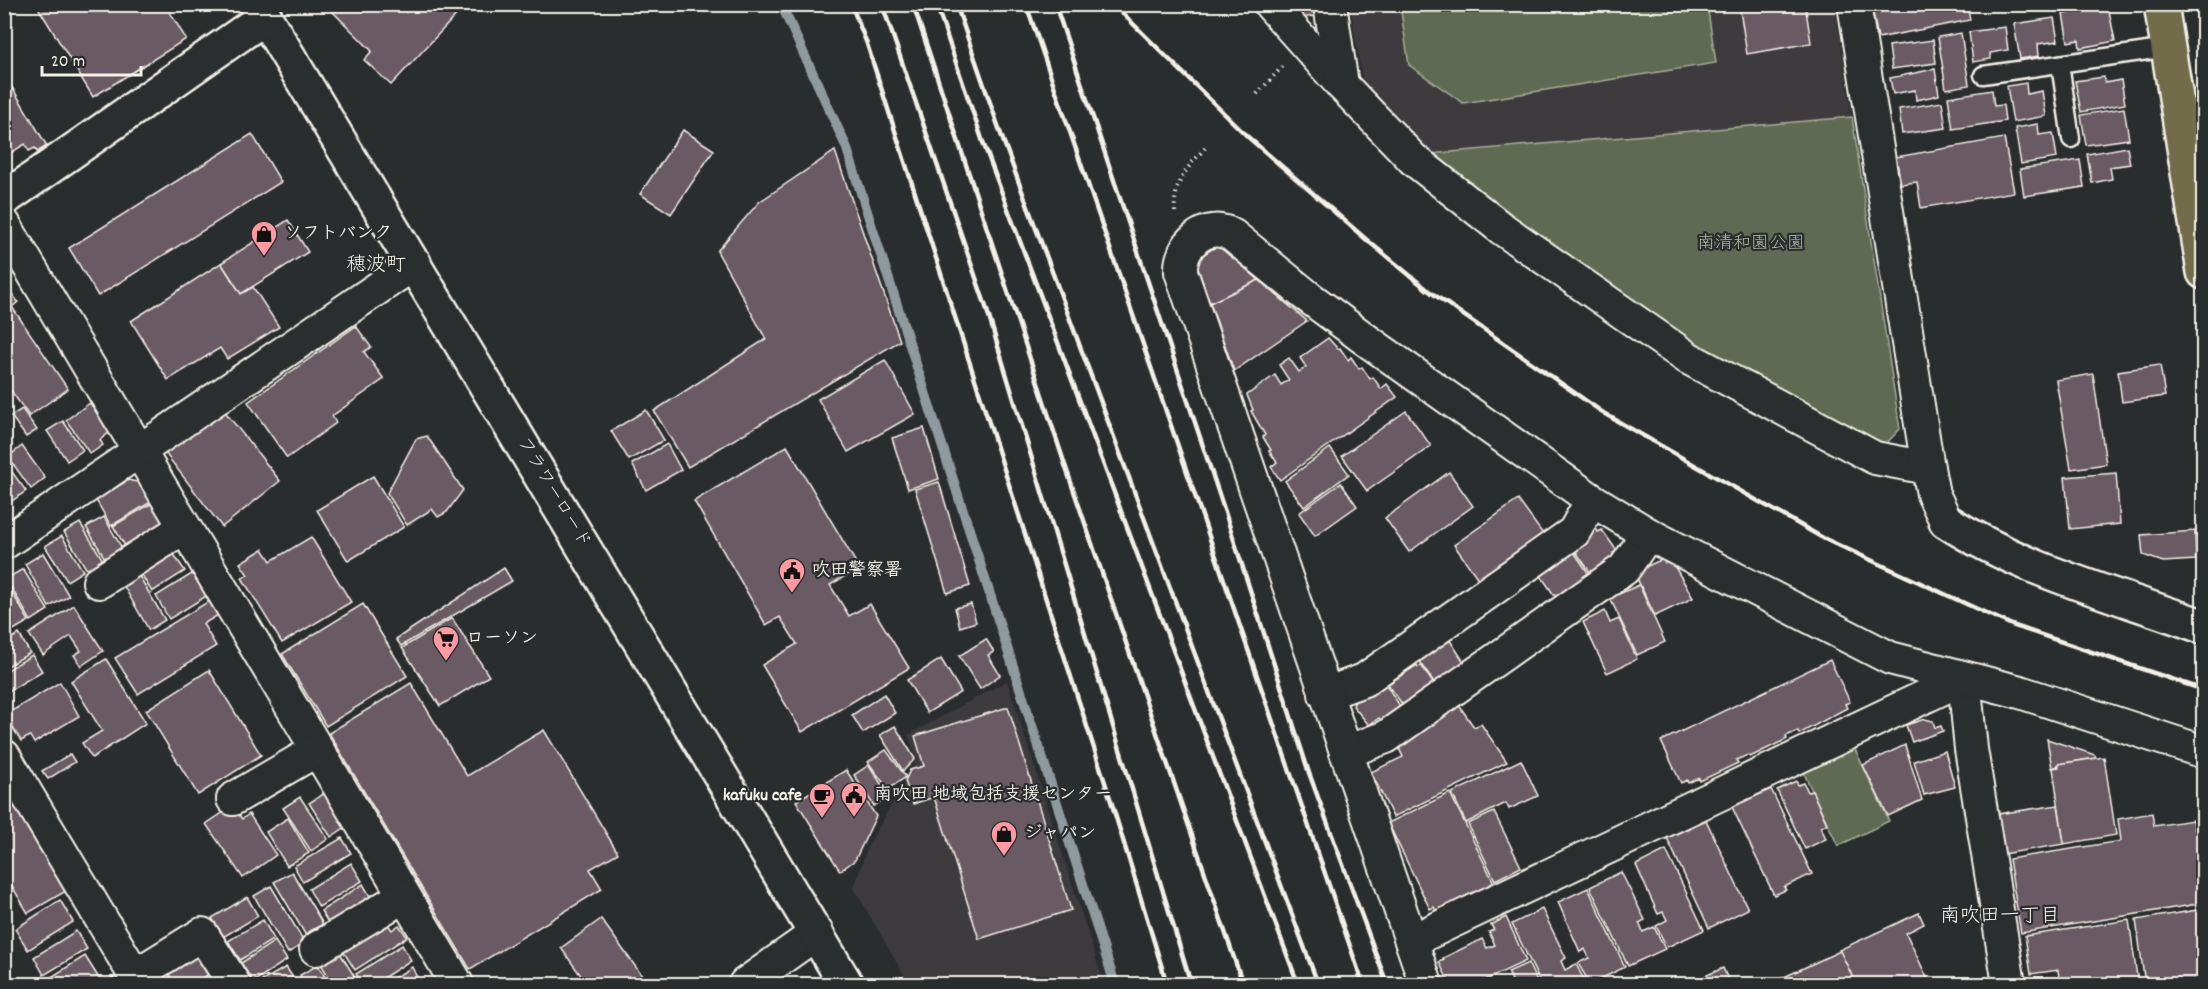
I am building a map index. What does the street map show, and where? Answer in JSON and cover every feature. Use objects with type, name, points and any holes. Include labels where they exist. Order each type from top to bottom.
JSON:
[{"type":"main road","points":[[2161,4],[2203,262]]},
{"type":"street","points":[[1270,4],[1342,86],[1413,159],[1501,228],[1688,358],[1875,458],[1928,468]]},
{"type":"street","points":[[1330,4],[1342,86]]},
{"type":"street","points":[[1854,4],[1928,468],[1933,494],[1946,520],[1966,534],[2027,563],[2204,627]]},
{"type":"street","points":[[4,199],[266,9]]},
{"type":"street","name":"フラワーロード","points":[[266,9],[415,263],[818,933],[846,984]]},
{"type":"street","points":[[4,224],[457,984]]},
{"type":"street","points":[[1426,984],[1181,272],[1180,262],[1188,244],[1201,234],[1213,230],[1224,231],[1232,235],[1307,296],[1592,500],[1648,534],[1890,658],[2020,692],[2204,752]]},
{"type":"street","points":[[4,543],[415,263]]},
{"type":"street","points":[[1325,694],[1364,680],[1574,532],[1592,500]]},
{"type":"street","points":[[99,582],[184,528]]},
{"type":"street","points":[[1346,752],[1386,737],[1624,569],[1648,534]]},
{"type":"street","points":[[1411,941],[1964,678]]},
{"type":"street","points":[[1964,678],[1971,748],[2009,984]]},
{"type":"street","points":[[233,799],[317,750]]},
{"type":"street","points":[[4,756],[137,980],[202,934],[234,984]]},
{"type":"street","points":[[316,949],[404,896]]},
{"type":"street","points":[[745,984],[818,933]]},
{"type":"lane","points":[[1983,75],[2168,48]]},
{"type":"lane","points":[[2060,64],[2071,139]]},
{"type":"path","points":[[1188,244],[1175,213],[1174,198],[1177,183],[1184,171],[1204,148]]},
{"type":"shaded area","points":[[1350,5],[1835,5],[1852,117],[1428,154],[1364,90]]},
{"type":"shaded area","points":[[1007,681],[1104,984],[909,984],[854,888],[868,846],[917,760],[908,735]]},
{"type":"green space","points":[[1400,5],[1707,5],[1716,63],[1463,103],[1409,65]]},
{"type":"green space","name":"南清和園公園","points":[[1852,117],[1900,429],[1882,448],[1692,346],[1523,233],[1428,154]]},
{"type":"green space","points":[[1853,745],[1889,821],[1838,846],[1802,769]]},
{"type":"building","points":[[36,4],[165,4],[186,39],[93,97]]},
{"type":"building","points":[[325,4],[398,4],[406,12],[413,4],[450,4],[459,12],[391,85],[364,60],[372,51]]},
{"type":"building","points":[[1281,4],[1319,4],[1321,15],[1289,20]]},
{"type":"building","points":[[1739,4],[1805,4],[1811,43],[1747,54]]},
{"type":"building","points":[[1871,4],[1967,4],[1970,20],[1878,38]]},
{"type":"building","points":[[2108,6],[2115,41],[2080,48],[2079,40],[2068,42],[2063,14]]},
{"type":"building","points":[[2054,18],[2058,41],[2038,44],[2039,56],[2020,59],[2014,24]]},
{"type":"building","points":[[2005,27],[2008,50],[1990,53],[1991,59],[1973,62],[1969,32]]},
{"type":"building","points":[[1961,33],[1969,85],[1946,89],[1938,37]]},
{"type":"building","points":[[1933,40],[1936,63],[1892,69],[1889,46]]},
{"type":"building","points":[[1935,69],[1939,95],[1916,100],[1915,90],[1893,94],[1890,78]]},
{"type":"building","points":[[4,74],[47,146],[37,152],[35,148],[29,151],[25,144],[4,157]]},
{"type":"building","points":[[2104,77],[2105,83],[2121,80],[2125,104],[2081,112],[2075,81]]},
{"type":"building","points":[[2026,83],[2027,94],[2042,91],[2046,116],[2013,122],[2007,86]]},
{"type":"building","points":[[1992,90],[1994,106],[2003,105],[2005,121],[1953,129],[1948,97]]},
{"type":"building","points":[[1942,102],[1946,128],[1902,134],[1899,109]]},
{"type":"building","points":[[2124,108],[2129,139],[2086,145],[2081,115]]},
{"type":"building","points":[[2038,124],[2039,135],[2053,133],[2057,158],[2021,164],[2015,128]]},
{"type":"building","points":[[683,130],[714,150],[671,214],[640,194]]},
{"type":"building","points":[[252,134],[281,182],[98,296],[69,248]]},
{"type":"building","points":[[2004,138],[2014,192],[1921,208],[1917,182],[1901,184],[1896,157]]},
{"type":"building","points":[[2127,147],[2130,164],[2110,167],[2112,179],[2092,183],[2087,154]]},
{"type":"building","points":[[835,151],[900,341],[688,467],[654,411],[766,339],[717,251],[759,202]]},
{"type":"building","points":[[2080,160],[2084,187],[2024,196],[2020,169]]},
{"type":"building","name":"ソフトバンク","points":[[288,220],[308,252],[241,294],[221,263]]},
{"type":"building","points":[[1218,245],[1259,280],[1210,303],[1195,260]]},
{"type":"building","points":[[221,263],[241,294],[253,287],[279,327],[227,359],[220,348],[168,380],[131,321]]},
{"type":"building","points":[[1259,280],[1307,321],[1234,371],[1210,303]]},
{"type":"building","points":[[4,283],[18,302],[12,307],[68,389],[29,416],[4,381]]},
{"type":"building","points":[[356,326],[371,347],[364,352],[384,379],[332,416],[336,423],[287,458],[248,402]]},
{"type":"building","points":[[1328,338],[1338,349],[1340,348],[1348,360],[1351,357],[1370,379],[1373,377],[1381,389],[1387,384],[1397,397],[1280,480],[1271,467],[1277,462],[1269,451],[1271,450],[1263,437],[1265,435],[1251,411],[1253,410],[1247,395],[1275,375],[1281,385],[1289,380],[1279,365],[1289,358],[1299,372],[1306,367],[1300,358]]},
{"type":"building","points":[[885,360],[915,414],[848,452],[818,399]]},
{"type":"building","points":[[2160,365],[2165,396],[2122,402],[2118,371]]},
{"type":"building","points":[[2093,374],[2106,464],[2071,469],[2056,380]]},
{"type":"building","points":[[90,403],[110,432],[100,440],[103,445],[90,454],[66,420]]},
{"type":"building","points":[[222,408],[280,481],[222,527],[165,453]]},
{"type":"building","points":[[22,409],[37,430],[26,437],[11,416]]},
{"type":"building","points":[[646,410],[664,440],[629,460],[611,431]]},
{"type":"building","points":[[1406,411],[1431,446],[1367,491],[1342,456]]},
{"type":"building","points":[[63,421],[83,450],[67,461],[47,431]]},
{"type":"building","points":[[924,428],[939,479],[908,489],[892,438]]},
{"type":"building","points":[[427,436],[463,490],[447,512],[438,517],[432,509],[407,525],[387,493],[416,439]]},
{"type":"building","points":[[667,444],[681,470],[646,490],[632,464]]},
{"type":"building","points":[[22,446],[45,478],[31,489],[8,457]]},
{"type":"building","name":"吹田警察署","points":[[787,446],[859,568],[830,585],[849,616],[870,604],[909,668],[802,732],[762,665],[797,644],[780,617],[766,625],[694,501]]},
{"type":"building","points":[[1330,448],[1349,474],[1304,507],[1285,481]]},
{"type":"building","points":[[4,461],[26,491],[9,503],[4,496]]},
{"type":"building","points":[[1449,472],[1473,506],[1409,552],[1385,518]]},
{"type":"building","points":[[2116,473],[2120,524],[2070,529],[2065,477]]},
{"type":"building","points":[[373,476],[404,527],[348,561],[317,510]]},
{"type":"building","points":[[128,480],[145,484],[154,500],[111,526],[96,500]]},
{"type":"building","points":[[939,482],[970,586],[947,593],[915,489]]},
{"type":"building","points":[[1341,483],[1357,506],[1315,536],[1299,513]]},
{"type":"building","points":[[1518,500],[1543,534],[1479,580],[1454,545]]},
{"type":"building","points":[[154,502],[163,518],[161,531],[128,551],[113,526]]},
{"type":"building","points":[[104,517],[123,550],[106,560],[86,527]]},
{"type":"building","points":[[80,523],[103,560],[87,570],[64,532]]},
{"type":"building","points":[[1596,528],[1598,532],[1602,530],[1617,551],[1613,553],[1616,557],[1592,575],[1574,549],[1578,541]]},
{"type":"building","points":[[2195,531],[2196,560],[2163,562],[2143,555],[2141,535]]},
{"type":"building","points":[[62,536],[83,571],[67,581],[45,546]]},
{"type":"building","points":[[311,537],[351,602],[282,643],[242,578],[248,575],[240,563],[263,549],[271,561]]},
{"type":"building","points":[[1574,552],[1589,574],[1556,598],[1541,576]]},
{"type":"building","points":[[43,553],[69,596],[49,607],[25,564]]},
{"type":"building","points":[[173,553],[185,571],[152,592],[141,574]]},
{"type":"building","points":[[1663,559],[1665,563],[1671,560],[1693,598],[1655,616],[1634,572]]},
{"type":"building","points":[[504,568],[512,581],[401,646],[396,639]]},
{"type":"building","points":[[23,569],[48,610],[31,621],[6,579]]},
{"type":"building","points":[[195,572],[208,595],[169,619],[156,596]]},
{"type":"building","points":[[138,574],[165,620],[149,630],[122,583]]},
{"type":"building","points":[[4,579],[29,621],[10,632],[4,622]]},
{"type":"building","points":[[1639,585],[1665,642],[1637,655],[1610,598]]},
{"type":"building","points":[[211,600],[220,614],[203,624],[216,646],[138,694],[115,658]]},
{"type":"building","points":[[363,604],[407,676],[326,726],[282,654]]},
{"type":"building","points":[[971,604],[976,622],[960,627],[955,608]]},
{"type":"building","points":[[74,605],[103,651],[81,666],[74,655],[81,651],[71,636],[43,655],[29,634]]},
{"type":"building","points":[[1605,611],[1610,623],[1619,619],[1637,659],[1607,673],[1583,622]]},
{"type":"building","name":"ローソン","points":[[452,618],[489,676],[440,706],[402,648]]},
{"type":"building","points":[[19,634],[30,653],[4,668],[4,643]]},
{"type":"building","points":[[986,639],[994,652],[988,655],[1000,675],[980,689],[959,656]]},
{"type":"building","points":[[1449,639],[1466,665],[1436,685],[1419,660]]},
{"type":"building","points":[[32,655],[42,671],[4,694],[4,672]]},
{"type":"building","points":[[106,659],[146,723],[92,758],[82,743],[102,731],[71,681]]},
{"type":"building","points":[[941,659],[961,692],[927,713],[907,680]]},
{"type":"building","points":[[1830,660],[1850,702],[1845,704],[1847,708],[1799,734],[1798,731],[1786,736],[1787,739],[1750,757],[1748,755],[1736,760],[1738,763],[1700,781],[1699,778],[1688,783],[1687,780],[1681,783],[1661,741]]},
{"type":"building","points":[[1417,665],[1418,667],[1421,665],[1435,686],[1404,707],[1388,684]]},
{"type":"building","points":[[209,670],[261,755],[198,795],[146,710]]},
{"type":"building","points":[[1383,680],[1402,709],[1382,722],[1379,718],[1369,725],[1353,706],[1355,700]]},
{"type":"building","points":[[60,682],[79,716],[34,743],[30,736],[21,741],[5,715]]},
{"type":"building","points":[[411,683],[467,776],[544,730],[618,853],[590,869],[602,889],[470,969],[329,733]]},
{"type":"building","points":[[884,694],[895,713],[863,733],[852,715]]},
{"type":"building","points":[[1456,701],[1474,727],[1481,724],[1507,762],[1393,817],[1371,772],[1403,757],[1396,742]]},
{"type":"building","name":"ジャパン","points":[[1008,707],[1071,910],[979,939],[934,797],[913,804],[905,781],[910,770],[924,766],[915,736]]},
{"type":"building","points":[[1925,719],[1933,721],[1935,728],[1941,726],[1943,731],[1912,742],[1906,725]]},
{"type":"building","points":[[895,726],[915,759],[903,771],[880,735]]},
{"type":"building","points":[[2047,739],[2095,755],[2096,758],[2058,764],[2052,768]]},
{"type":"building","points":[[1905,745],[1922,800],[1888,816],[1863,765]]},
{"type":"building","points":[[886,750],[906,777],[888,789],[868,762]]},
{"type":"building","points":[[1945,751],[1955,787],[1924,795],[1914,761]]},
{"type":"building","points":[[70,754],[75,762],[48,779],[42,771]]},
{"type":"building","points":[[2104,757],[2116,835],[2064,844],[2053,768],[2059,767],[2058,764]]},
{"type":"building","points":[[1521,760],[1538,796],[1509,809],[1506,803],[1466,823],[1452,793]]},
{"type":"building","points":[[869,765],[889,796],[874,806],[854,775]]},
{"type":"building","points":[[846,770],[876,816],[855,860],[840,871],[796,801]]},
{"type":"building","points":[[1796,781],[1798,785],[1804,783],[1808,792],[1812,791],[1827,824],[1821,827],[1826,839],[1805,849],[1777,790]]},
{"type":"building","points":[[1771,789],[1812,874],[1784,887],[1786,890],[1774,895],[1732,807]]},
{"type":"building","points":[[326,792],[347,826],[331,837],[309,803]]},
{"type":"building","points":[[1450,793],[1495,885],[1437,913],[1434,907],[1430,909],[1388,823]]},
{"type":"building","points":[[300,797],[328,839],[311,851],[283,808]]},
{"type":"building","points":[[11,799],[66,891],[28,913],[4,873],[4,803]]},
{"type":"building","points":[[2058,805],[2064,844],[2003,854],[1998,814]]},
{"type":"building","points":[[233,806],[242,819],[249,814],[276,855],[243,878],[206,824]]},
{"type":"building","points":[[1494,812],[1521,867],[1495,880],[1468,824]]},
{"type":"building","points":[[2152,813],[2154,826],[2193,820],[2195,831],[2204,830],[2204,903],[2021,933],[2009,859],[2121,841],[2118,819]]},
{"type":"building","points":[[288,818],[309,853],[287,866],[266,832]]},
{"type":"building","points":[[1706,820],[1748,909],[1709,928],[1667,838]]},
{"type":"building","points":[[342,838],[351,853],[303,882],[294,866]]},
{"type":"building","points":[[1666,850],[1704,930],[1667,947],[1656,926],[1667,920],[1663,912],[1658,914],[1636,865]]},
{"type":"building","points":[[351,863],[362,881],[319,907],[309,889]]},
{"type":"building","points":[[292,872],[323,924],[305,934],[274,882]]},
{"type":"building","points":[[1621,872],[1645,920],[1639,923],[1643,932],[1654,927],[1665,949],[1628,966],[1590,887]]},
{"type":"building","points":[[363,884],[374,903],[329,924],[321,911]]},
{"type":"building","points":[[271,886],[305,943],[288,953],[254,896]]},
{"type":"building","points":[[1588,888],[1625,967],[1590,984],[1578,963],[1589,958],[1585,949],[1580,952],[1558,902]]},
{"type":"building","points":[[247,897],[258,916],[223,937],[212,918]]},
{"type":"building","points":[[60,900],[73,922],[28,950],[15,929]]},
{"type":"building","points":[[1542,909],[1566,958],[1561,961],[1565,970],[1576,964],[1586,984],[1541,984],[1512,924]]},
{"type":"building","points":[[2204,909],[2204,984],[2145,984],[2136,920]]},
{"type":"building","points":[[1919,913],[1924,924],[1906,933],[1930,984],[1856,984],[1839,950]]},
{"type":"building","points":[[1506,917],[1526,961],[1477,984],[1450,984],[1439,962],[1482,939],[1487,948],[1495,945],[1489,932],[1494,930],[1491,925]]},
{"type":"building","points":[[601,919],[648,984],[587,984],[561,948]]},
{"type":"building","points":[[263,920],[274,939],[240,960],[228,941]]},
{"type":"building","points":[[2129,920],[2138,984],[2060,984],[2058,970],[2031,974],[2025,936]]},
{"type":"building","points":[[387,923],[392,930],[399,925],[407,937],[355,970],[343,951]]},
{"type":"building","points":[[76,931],[87,949],[44,975],[34,957]]},
{"type":"building","points":[[275,941],[287,960],[253,982],[241,963]]},
{"type":"building","points":[[402,945],[411,960],[374,984],[363,984],[356,974]]},
{"type":"building","points":[[1840,951],[1856,984],[1769,984]]},
{"type":"building","points":[[340,953],[359,984],[333,984],[321,964]]},
{"type":"building","points":[[195,955],[206,961],[213,972],[192,984],[167,984],[170,976],[168,972]]},
{"type":"building","points":[[85,956],[100,980],[92,984],[47,984],[45,981]]},
{"type":"building","points":[[1528,963],[1538,984],[1514,984],[1508,972]]},
{"type":"building","points":[[318,965],[329,984],[305,984],[300,975]]},
{"type":"building","points":[[286,967],[297,984],[257,984]]},
{"type":"building","points":[[412,967],[420,984],[384,984]]},
{"type":"building","points":[[1723,968],[1730,984],[1687,984]]},
{"type":"building","points":[[113,977],[118,984],[102,984]]},
{"type":"waterway","points":[[781,4],[846,146],[1115,984]]},
{"type":"railway","points":[[851,4],[867,44],[1111,801],[1167,984]]},
{"type":"railway","points":[[882,4],[986,307],[1191,984]]},
{"type":"railway","points":[[913,4],[1065,465],[1243,984]]},
{"type":"railway","points":[[936,4],[984,145],[1298,984]]},
{"type":"railway","points":[[956,4],[1003,140],[1318,984]]},
{"type":"railway","points":[[1026,4],[1363,984]]},
{"type":"railway","points":[[1055,4],[1224,509],[1309,773],[1387,984]]},
{"type":"railway","points":[[1113,4],[1248,137],[1368,241],[1429,291],[1605,414],[1823,538],[2012,625],[2204,690]]},
{"type":"place","name":"ソフトバンク","points":[[264,257]]},
{"type":"place","name":"吹田警察署","points":[[792,594]]},
{"type":"place","name":"ローソン","points":[[446,662]]},
{"type":"place","name":"南吹田 地域包括支援センター","points":[[854,818]]},
{"type":"place","name":"kafuku cafe","points":[[822,819]]},
{"type":"place","name":"ジャパン","points":[[1004,857]]},
{"type":"district","name":"穂波町","points":[[376,266]]},
{"type":"district","name":"南吹田一丁目","points":[[2000,917]]}]
